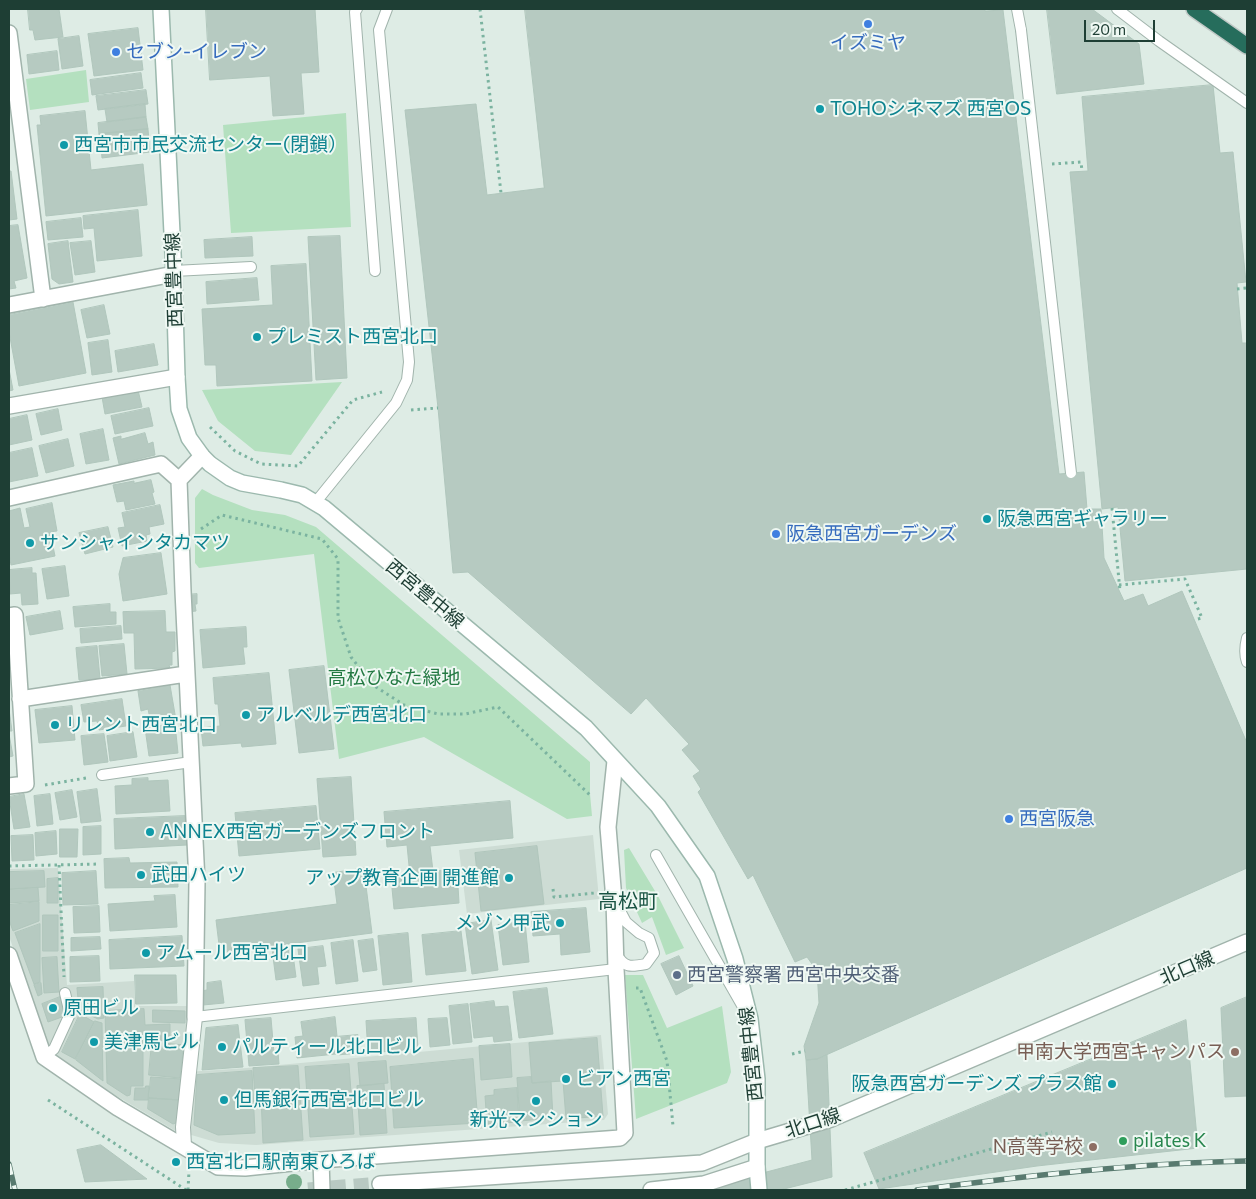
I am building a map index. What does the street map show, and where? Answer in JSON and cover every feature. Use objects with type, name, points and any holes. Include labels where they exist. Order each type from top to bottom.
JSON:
[{"type":"highway","points":[[1194,9],[1247,46]]},
{"type":"street","name":"西宮豊中線","points":[[161,9],[179,409],[189,438],[210,464],[230,478],[242,483],[302,495],[324,508],[586,728],[658,806],[707,876],[735,959],[750,1019],[757,1079],[757,1166],[759,1190]]},
{"type":"street","points":[[9,33],[43,299]]},
{"type":"street","points":[[9,305],[174,273]]},
{"type":"street","points":[[9,406],[177,377]]},
{"type":"street","points":[[184,1146],[184,1127],[195,1016],[198,882],[186,674],[179,480],[202,456]]},
{"type":"street","points":[[9,498],[161,464],[179,480]]},
{"type":"street","points":[[9,616],[15,615],[26,784],[9,786]]},
{"type":"street","points":[[20,699],[186,674]]},
{"type":"street","points":[[9,955],[44,1057],[118,1108],[218,1166],[246,1168],[321,1160],[620,1138],[625,1132],[614,896],[608,827],[615,761]]},
{"type":"street","name":"北口線","points":[[380,1184],[702,1163],[758,1140],[831,1119],[1247,942]]},
{"type":"street","points":[[321,1160],[322,1190]]},
{"type":"street","points":[[650,1190],[704,1184],[757,1166]]},
{"type":"lane","points":[[357,9],[355,12],[376,271]]},
{"type":"lane","points":[[315,503],[396,403],[407,380],[409,362],[379,30],[387,9]]},
{"type":"lane","points":[[1016,9],[1022,30]]},
{"type":"lane","points":[[1022,9],[1022,30],[1071,473]]},
{"type":"lane","points":[[1117,9],[1159,41],[1247,102]]},
{"type":"lane","points":[[174,273],[252,267]]},
{"type":"lane","points":[[1247,638],[1245,657],[1247,662]]},
{"type":"lane","points":[[102,775],[191,762]]},
{"type":"lane","points":[[656,855],[750,1019]]},
{"type":"lane","points":[[195,1016],[616,962],[631,967],[646,964],[654,953],[649,938],[639,933],[626,922],[614,896]]},
{"type":"lane","points":[[44,1057],[54,1048],[70,1014],[65,993]]},
{"type":"path","points":[[480,9],[501,193]]},
{"type":"path","points":[[1052,164],[1081,162],[1082,171]]},
{"type":"path","points":[[1237,288],[1247,288]]},
{"type":"path","points":[[210,427],[235,451],[261,464],[298,466],[353,400],[385,391]]},
{"type":"path","points":[[406,410],[438,408]]},
{"type":"path","points":[[1112,508],[1120,591]]},
{"type":"path","points":[[181,533],[196,532],[222,515],[322,538],[338,559],[338,618],[348,649],[351,657],[373,685],[404,705],[438,714],[465,714],[498,707],[594,798]]},
{"type":"path","points":[[1119,585],[1185,579],[1202,618],[1194,620]]},
{"type":"path","points":[[26,784],[32,787],[102,775]]},
{"type":"path","points":[[9,866],[100,864]]},
{"type":"path","points":[[59,865],[65,993]]},
{"type":"path","points":[[553,889],[554,897],[614,896]]},
{"type":"path","points":[[617,988],[640,988],[667,1061],[673,1126]]},
{"type":"path","points":[[792,1054],[805,1051]]},
{"type":"path","points":[[48,1100],[187,1190],[189,1164]]},
{"type":"path","points":[[845,1190],[1052,1132]]},
{"type":"shaded area","points":[[593,835],[599,899],[467,914],[459,850]]},
{"type":"shaded area","points":[[58,868],[67,985],[134,981],[135,1006],[189,1006],[186,1072],[601,1035],[608,1114],[604,1120],[256,1145],[219,1143],[174,1130],[51,1057],[9,936],[9,869]]},
{"type":"green space","points":[[86,70],[89,102],[30,110],[26,79]]},
{"type":"green space","points":[[346,113],[351,227],[231,233],[223,125]]},
{"type":"green space","points":[[342,382],[291,455],[255,451],[218,421],[202,390]]},
{"type":"green space","name":"高松ひなた緑地","points":[[202,489],[252,510],[285,515],[316,527],[590,762],[592,816],[567,819],[424,737],[339,759],[314,554],[199,568],[195,563],[195,498]]},
{"type":"green space","points":[[629,848],[658,896],[684,948],[666,955],[652,917],[642,923],[626,888],[624,850]]},
{"type":"green space","points":[[625,975],[643,975],[667,1028],[722,1006],[731,1072],[727,1083],[636,1119]]},
{"type":"building","points":[[28,9],[59,9],[63,37],[35,40],[33,30],[30,30]]},
{"type":"building","points":[[206,9],[315,9],[319,72],[301,73],[304,114],[273,116],[270,76],[210,80]]},
{"type":"building","name":"阪急西宮ガーデンズ","points":[[525,9],[1003,10],[1059,474],[1084,472],[1087,509],[1101,509],[1104,558],[1124,601],[1143,594],[1148,606],[1182,591],[1247,743],[1247,868],[817,1059],[806,1060],[804,1046],[819,1003],[817,971],[807,957],[795,962],[753,875],[748,879],[698,792],[701,789],[693,776],[700,771],[682,750],[689,744],[646,698],[631,714],[468,572],[453,573],[438,408],[405,110],[476,104],[487,195],[544,188]]},
{"type":"building","points":[[1047,9],[1092,9],[1139,44],[1144,84],[1057,94]]},
{"type":"building","name":"セブン-イレブン","points":[[138,28],[143,70],[94,76],[88,34]]},
{"type":"building","points":[[79,36],[83,66],[62,69],[58,39]]},
{"type":"building","points":[[57,51],[59,70],[29,74],[27,55]]},
{"type":"building","points":[[141,73],[143,88],[92,95],[90,80]]},
{"type":"building","points":[[1213,85],[1220,153],[1233,152],[1246,282],[1237,283],[1242,343],[1247,343],[1247,569],[1125,581],[1118,507],[1102,509],[1070,172],[1088,171],[1082,97]]},
{"type":"building","points":[[146,90],[148,104],[98,110],[96,96]]},
{"type":"building","points":[[145,104],[146,117],[107,122],[105,109]]},
{"type":"building","name":"西宮市市民交流センター(閉鎖）","points":[[85,111],[91,170],[143,164],[147,205],[46,216],[37,125],[41,125],[40,116]]},
{"type":"building","points":[[146,117],[148,129],[99,134],[98,123]]},
{"type":"building","points":[[148,129],[149,141],[101,146],[99,134]]},
{"type":"building","points":[[149,141],[150,152],[102,158],[101,146]]},
{"type":"building","points":[[9,171],[11,171],[17,219],[9,220]]},
{"type":"building","points":[[138,210],[142,256],[97,261],[94,228],[84,229],[83,216]]},
{"type":"building","points":[[81,218],[83,237],[48,240],[46,222]]},
{"type":"building","points":[[18,225],[27,278],[14,281],[16,288],[9,289],[9,226]]},
{"type":"building","points":[[340,236],[347,378],[316,380],[308,237]]},
{"type":"building","points":[[252,237],[253,256],[205,258],[204,240]]},
{"type":"building","points":[[68,241],[73,282],[59,284],[52,279],[48,244]]},
{"type":"building","points":[[91,241],[95,272],[75,275],[70,243]]},
{"type":"building","name":"プレミスト西宮北口","points":[[306,264],[312,381],[217,386],[216,365],[205,365],[202,309],[273,305],[271,266]]},
{"type":"building","points":[[257,278],[259,300],[207,304],[206,282]]},
{"type":"building","points":[[73,302],[86,373],[19,386],[9,332],[9,315]]},
{"type":"building","points":[[104,305],[110,334],[87,338],[81,310]]},
{"type":"building","points":[[108,340],[112,372],[92,375],[88,343]]},
{"type":"building","points":[[154,344],[158,365],[118,372],[115,351]]},
{"type":"building","points":[[9,369],[13,390],[9,391]]},
{"type":"building","points":[[138,390],[142,407],[105,414],[102,397]]},
{"type":"building","points":[[149,408],[153,426],[115,434],[111,416]]},
{"type":"building","points":[[58,409],[62,430],[41,435],[36,414]]},
{"type":"building","points":[[27,415],[32,440],[9,445],[9,419]]},
{"type":"building","points":[[103,429],[109,460],[86,464],[80,434]]},
{"type":"building","points":[[145,433],[148,444],[153,442],[155,455],[119,464],[113,438],[121,436],[121,439]]},
{"type":"building","points":[[68,439],[74,466],[46,473],[39,446]]},
{"type":"building","points":[[32,448],[38,476],[9,482],[9,453]]},
{"type":"building","points":[[151,480],[155,504],[126,510],[124,501],[117,502],[113,485]]},
{"type":"building","name":"サンシャインタカマツ","points":[[52,503],[57,531],[50,532],[55,556],[11,565],[9,554],[9,511],[20,508],[24,528],[30,527],[26,509]]},
{"type":"building","points":[[160,505],[164,524],[149,527],[150,534],[146,535],[147,541],[122,546],[118,528],[125,527],[122,513]]},
{"type":"building","points":[[108,527],[113,547],[85,554],[79,533]]},
{"type":"building","points":[[161,553],[167,594],[123,601],[119,574],[123,558]]},
{"type":"building","points":[[65,566],[69,596],[47,599],[42,569]]},
{"type":"building","points":[[32,568],[32,573],[36,573],[38,604],[22,605],[21,593],[10,594],[9,570]]},
{"type":"building","points":[[197,594],[196,611],[188,612],[186,595]]},
{"type":"building","points":[[110,604],[110,612],[116,612],[116,624],[75,627],[73,607]]},
{"type":"building","points":[[60,611],[63,629],[30,635],[26,617]]},
{"type":"building","points":[[165,611],[166,632],[175,632],[175,651],[172,652],[172,665],[169,665],[170,668],[135,669],[134,633],[124,633],[123,612]]},
{"type":"building","points":[[121,626],[122,639],[81,643],[80,629]]},
{"type":"building","points":[[246,627],[247,647],[243,647],[245,664],[203,668],[200,630]]},
{"type":"building","points":[[124,644],[127,674],[102,676],[99,646]]},
{"type":"building","points":[[97,646],[100,679],[79,680],[76,648]]},
{"type":"building","points":[[324,666],[334,749],[299,753],[289,670]]},
{"type":"building","name":"アルベルデ西宮北口","points":[[269,673],[276,744],[242,747],[241,743],[203,746],[201,728],[220,726],[218,704],[215,704],[213,678]]},
{"type":"building","points":[[170,685],[176,720],[151,724],[148,709],[141,711],[138,691]]},
{"type":"building","points":[[122,699],[126,726],[99,730],[97,721],[84,722],[81,705]]},
{"type":"building","name":"リレント西宮北口","points":[[72,706],[75,740],[39,743],[35,710]]},
{"type":"building","points":[[9,709],[12,731],[9,731]]},
{"type":"building","points":[[175,724],[178,753],[149,756],[145,728]]},
{"type":"building","points":[[133,732],[137,757],[110,761],[107,736]]},
{"type":"building","points":[[9,734],[13,756],[9,757]]},
{"type":"building","points":[[104,734],[108,762],[84,765],[81,736]]},
{"type":"building","points":[[351,777],[356,855],[323,857],[317,779]]},
{"type":"building","points":[[148,778],[148,781],[168,780],[170,811],[116,814],[115,786],[132,785],[132,779]]},
{"type":"building","points":[[97,789],[101,821],[81,823],[77,792]]},
{"type":"building","points":[[72,790],[77,817],[60,820],[55,793]]},
{"type":"building","points":[[24,794],[30,827],[14,829],[9,797]]},
{"type":"building","points":[[50,794],[53,824],[37,826],[34,796]]},
{"type":"building","points":[[510,801],[513,838],[430,846],[433,871],[457,869],[459,903],[394,909],[391,878],[410,876],[407,845],[387,847],[384,812]]},
{"type":"building","points":[[316,806],[320,849],[239,856],[235,813]]},
{"type":"building","name":"ANNEX西宮ガーデンズフロント","points":[[185,816],[187,845],[115,849],[114,819]]},
{"type":"building","points":[[101,826],[101,854],[83,855],[83,827]]},
{"type":"building","points":[[60,829],[78,829],[77,857],[60,857]]},
{"type":"building","points":[[56,831],[57,854],[36,856],[35,833]]},
{"type":"building","points":[[33,835],[34,860],[12,861],[11,836]]},
{"type":"building","name":"アップ教育企画 開進館","points":[[537,846],[544,904],[481,911],[475,853]]},
{"type":"building","name":"武田ハイツ","points":[[129,858],[130,863],[177,862],[178,887],[105,888],[104,859]]},
{"type":"building","points":[[368,868],[370,885],[366,886],[372,933],[220,953],[216,920],[337,904],[333,873]]},
{"type":"building","points":[[44,871],[45,887],[9,889],[9,872]]},
{"type":"building","points":[[96,871],[98,904],[63,905],[62,873]]},
{"type":"building","points":[[58,878],[58,903],[47,903],[47,879]]},
{"type":"building","points":[[38,888],[39,901],[9,903],[9,890]]},
{"type":"building","points":[[175,895],[177,927],[110,931],[108,904],[155,901],[154,896]]},
{"type":"building","points":[[39,902],[39,921],[13,931],[9,920],[9,905]]},
{"type":"building","points":[[99,906],[100,932],[74,933],[73,907]]},
{"type":"building","name":"メゾン甲武","points":[[586,908],[590,952],[561,955],[560,934],[533,936],[531,912]]},
{"type":"building","points":[[43,915],[58,915],[58,951],[43,951]]},
{"type":"building","points":[[491,920],[498,970],[472,974],[465,924]]},
{"type":"building","points":[[525,922],[529,962],[503,965],[498,925]]},
{"type":"building","points":[[40,924],[40,982],[34,984],[15,933]]},
{"type":"building","points":[[461,931],[466,971],[426,975],[422,935]]},
{"type":"building","points":[[408,933],[412,982],[383,985],[378,936]]},
{"type":"building","name":"アムール西宮北口","points":[[182,936],[184,966],[110,969],[109,940]]},
{"type":"building","points":[[100,937],[101,949],[71,951],[71,938]]},
{"type":"building","points":[[373,939],[377,970],[363,972],[358,941]]},
{"type":"building","points":[[353,940],[358,981],[336,984],[331,943]]},
{"type":"building","points":[[323,946],[326,966],[317,967],[319,984],[303,986],[298,949]]},
{"type":"building","points":[[292,947],[296,977],[276,980],[272,949]]},
{"type":"building","points":[[99,956],[100,981],[70,982],[70,957]]},
{"type":"building","name":"西宮警察署 西宮中央交番","points":[[679,956],[693,986],[676,995],[661,964]]},
{"type":"building","points":[[57,957],[59,992],[44,993],[42,958]]},
{"type":"building","points":[[135,975],[176,975],[177,1003],[136,1004]]},
{"type":"building","points":[[221,981],[224,1003],[203,1005],[201,991],[207,990],[207,983]]},
{"type":"building","points":[[41,983],[42,994],[38,996],[34,985]]},
{"type":"building","points":[[103,987],[104,1018],[98,1019],[79,1010],[77,988]]},
{"type":"building","points":[[547,988],[553,1034],[519,1038],[513,992]]},
{"type":"building","name":"原田ビル","points":[[60,997],[65,1011],[62,1017],[48,1022],[42,1004]]},
{"type":"building","name":"甲南大学西宮キャンパス","points":[[1247,997],[1247,1096],[1225,1097],[1221,1008]]},
{"type":"building","points":[[494,1001],[495,1007],[508,1006],[512,1040],[494,1042],[493,1036],[474,1038],[470,1004]]},
{"type":"building","points":[[468,1004],[472,1042],[453,1044],[449,1006]]},
{"type":"building","points":[[144,1009],[145,1025],[170,1024],[170,1041],[143,1040],[143,1086],[131,1086],[130,1095],[127,1096],[107,1083],[105,1011]]},
{"type":"building","points":[[153,1010],[185,1011],[185,1023],[153,1022]]},
{"type":"building","points":[[80,1014],[94,1022],[75,1059],[62,1052]]},
{"type":"building","points":[[335,1017],[337,1036],[334,1036],[336,1054],[297,1058],[295,1037],[303,1036],[301,1022]]},
{"type":"building","points":[[271,1018],[274,1053],[278,1052],[279,1064],[249,1066],[245,1020]]},
{"type":"building","points":[[416,1018],[418,1049],[368,1053],[366,1021]]},
{"type":"building","points":[[447,1018],[450,1045],[430,1047],[428,1019]]},
{"type":"building","name":"阪急西宮ガーデンズ プラス館","points":[[1186,1020],[1198,1148],[1037,1166],[879,1189],[864,1153]]},
{"type":"building","name":"美津馬ビル","points":[[95,1021],[102,1023],[103,1081],[76,1060]]},
{"type":"building","name":"パルティール北口ビル","points":[[238,1025],[243,1067],[202,1070],[206,1028]]},
{"type":"building","points":[[358,1035],[359,1053],[337,1055],[335,1037]]},
{"type":"building","name":"ビアン西宮","points":[[597,1038],[603,1116],[566,1119],[563,1081],[532,1083],[529,1043]]},
{"type":"building","points":[[152,1042],[184,1045],[180,1078],[149,1075]]},
{"type":"building","points":[[510,1044],[512,1077],[481,1080],[479,1046]]},
{"type":"building","points":[[827,1055],[832,1177],[780,1190],[698,1190],[812,1160],[806,1060],[817,1059]]},
{"type":"building","points":[[473,1059],[478,1123],[394,1128],[390,1067]]},
{"type":"building","points":[[386,1061],[388,1083],[360,1086],[358,1063]]},
{"type":"building","points":[[349,1064],[354,1134],[310,1137],[305,1067]]},
{"type":"building","points":[[298,1066],[303,1140],[263,1143],[261,1096],[255,1096],[253,1068]]},
{"type":"building","name":"但馬銀行西宮北口ビル","points":[[252,1071],[255,1133],[218,1135],[194,1125],[197,1075]]},
{"type":"building","points":[[151,1077],[182,1079],[180,1100],[149,1098]]},
{"type":"building","name":"新光マンション","points":[[531,1077],[532,1083],[551,1081],[553,1118],[520,1121],[517,1078]]},
{"type":"building","points":[[384,1084],[387,1133],[360,1135],[357,1086]]},
{"type":"building","points":[[149,1086],[148,1100],[134,1100],[135,1088],[145,1088]]},
{"type":"building","points":[[517,1088],[519,1122],[487,1124],[485,1096],[494,1095],[494,1090]]},
{"type":"building","points":[[149,1098],[180,1100],[178,1122],[173,1124],[148,1109]]},
{"type":"building","points":[[101,1145],[147,1179],[85,1182],[77,1150]]},
{"type":"tunnel","points":[[308,1190],[380,1184]]},
{"type":"railway","points":[[917,1190],[1123,1167],[1247,1161]]},
{"type":"railway","points":[[9,1164],[15,1190]]},
{"type":"place","name":"イズミヤ","points":[[868,24]]},
{"type":"place","name":"セブン-イレブン","points":[[116,52]]},
{"type":"place","name":"TOHOシネマズ 西宮OS","points":[[820,109]]},
{"type":"place","name":"西宮市市民交流センター(閉鎖）","points":[[64,145]]},
{"type":"place","name":"プレミスト西宮北口","points":[[257,337]]},
{"type":"place","name":"阪急西宮ギャラリー","points":[[987,519]]},
{"type":"place","name":"阪急西宮ガーデンズ","points":[[776,534]]},
{"type":"place","name":"サンシャインタカマツ","points":[[30,543]]},
{"type":"place","name":"アルベルデ西宮北口","points":[[246,715]]},
{"type":"place","name":"リレント西宮北口","points":[[55,725]]},
{"type":"place","name":"西宮阪急","points":[[1009,819]]},
{"type":"place","name":"ANNEX西宮ガーデンズフロント","points":[[150,832]]},
{"type":"place","name":"武田ハイツ","points":[[141,875]]},
{"type":"place","name":"アップ教育企画 開進館","points":[[509,878]]},
{"type":"place","name":"メゾン甲武","points":[[560,923]]},
{"type":"place","name":"アムール西宮北口","points":[[146,953]]},
{"type":"place","name":"西宮警察署 西宮中央交番","points":[[677,975]]},
{"type":"place","name":"原田ビル","points":[[53,1008]]},
{"type":"place","name":"美津馬ビル","points":[[94,1042]]},
{"type":"place","name":"パルティール北口ビル","points":[[222,1047]]},
{"type":"place","name":"甲南大学西宮キャンパス","points":[[1235,1052]]},
{"type":"place","name":"ビアン西宮","points":[[566,1079]]},
{"type":"place","name":"阪急西宮ガーデンズ プラス館","points":[[1112,1084]]},
{"type":"place","name":"但馬銀行西宮北口ビル","points":[[224,1100]]},
{"type":"place","name":"新光マンション","points":[[536,1101]]},
{"type":"place","name":"pilates K","points":[[1123,1141]]},
{"type":"place","name":"N高等学校","points":[[1093,1147]]},
{"type":"place","name":"西宮北口駅南東ひろば","points":[[176,1162]]},
{"type":"district","name":"高松町","points":[[628,901]]}]
